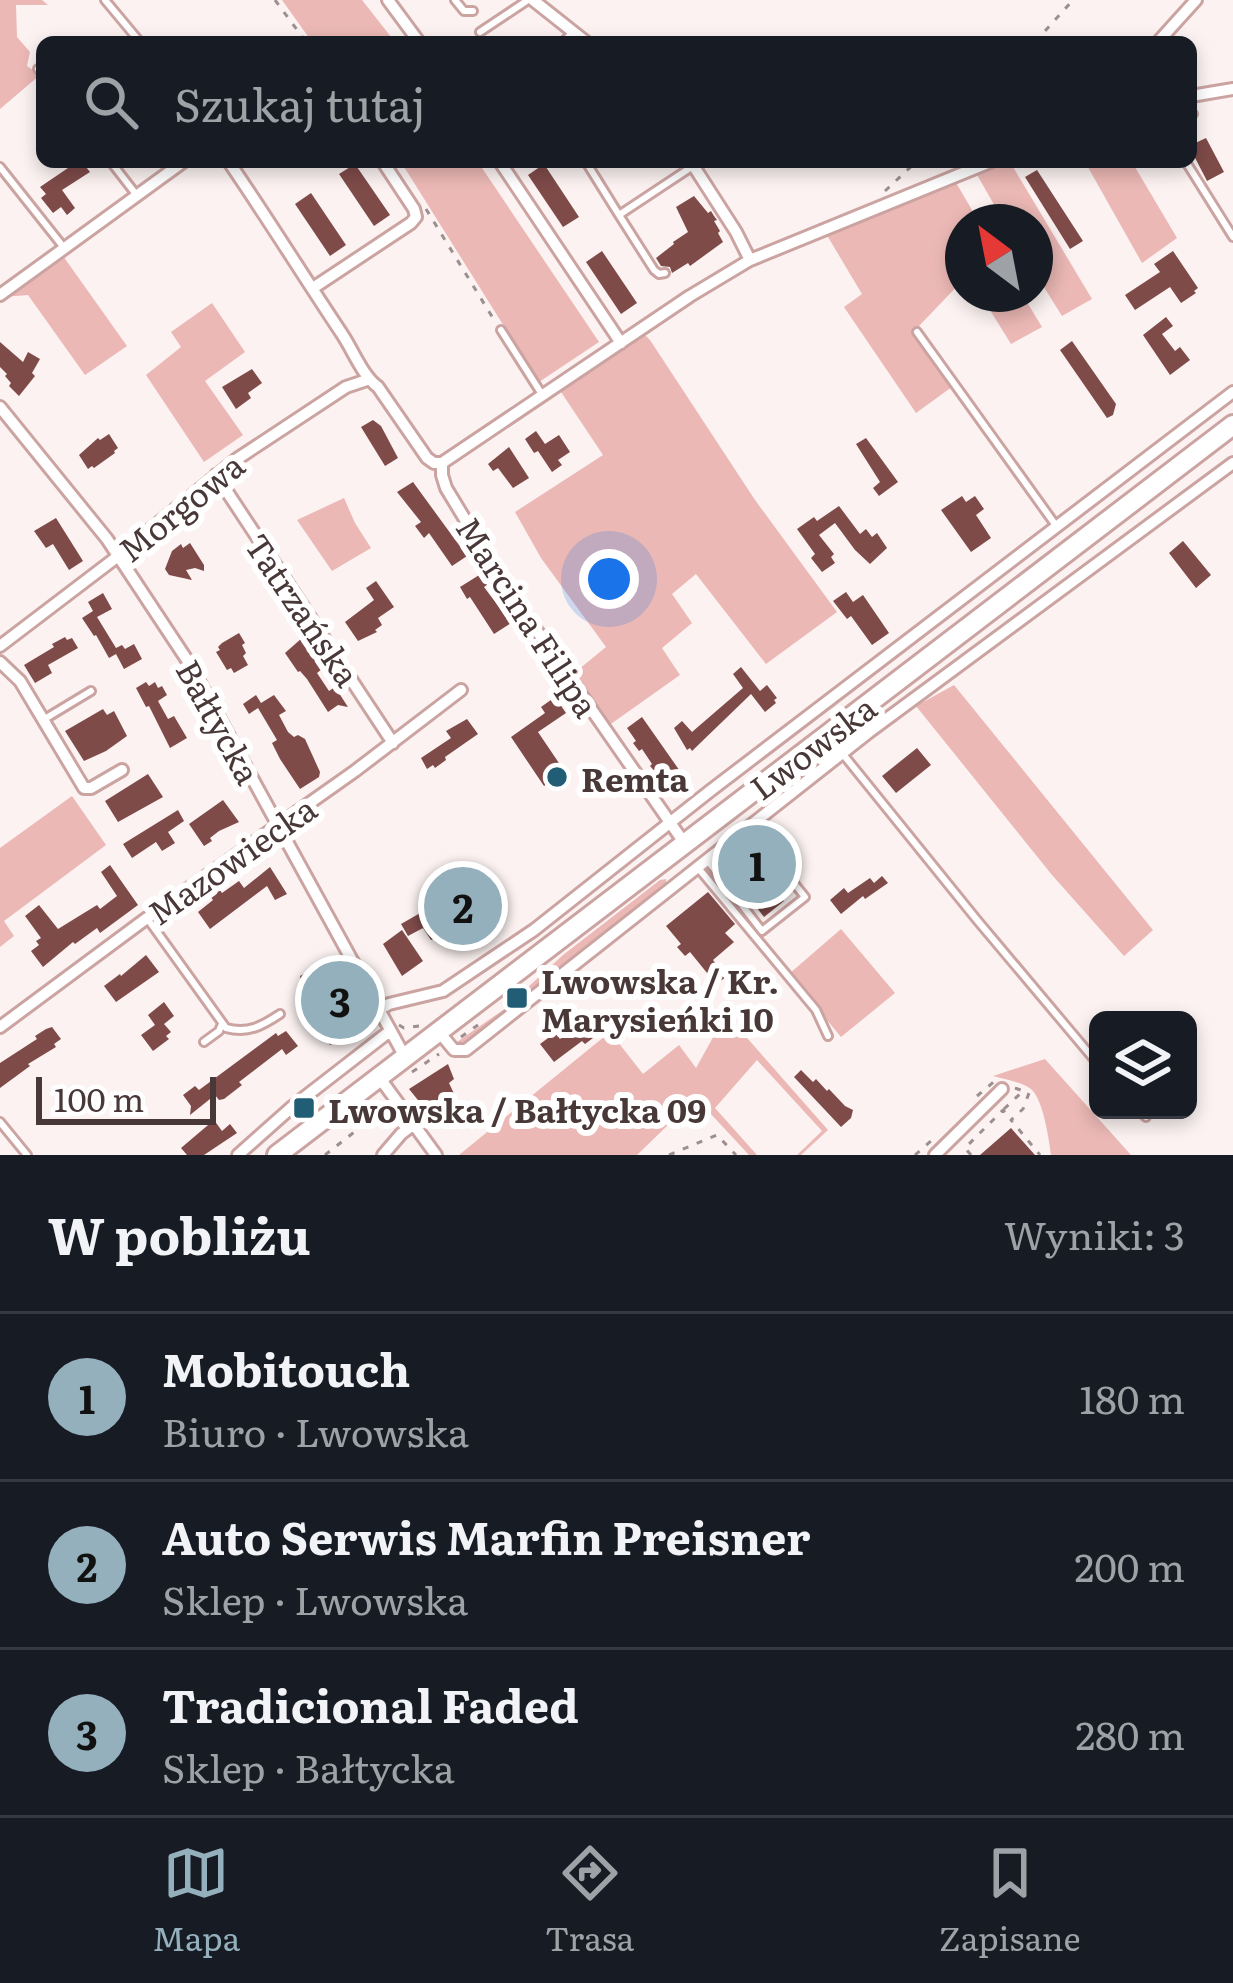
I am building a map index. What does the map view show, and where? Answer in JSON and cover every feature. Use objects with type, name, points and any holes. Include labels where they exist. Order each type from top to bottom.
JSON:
[{"type":"main road","name":"Lwowska","points":[[277,1155],[1233,425]]},
{"type":"street","points":[[388,0],[414,36]]},
{"type":"street","points":[[530,0],[578,36]]},
{"type":"street","points":[[1163,36],[1196,0]]},
{"type":"street","points":[[1197,95],[1233,89]]},
{"type":"street","points":[[0,295],[175,168]]},
{"type":"street","name":"Marcina Filipa","points":[[234,168],[359,359],[368,380],[378,387],[427,458],[442,463],[449,495],[503,582],[685,844]]},
{"type":"street","points":[[313,288],[416,217],[387,168]]},
{"type":"street","points":[[504,168],[621,343]]},
{"type":"street","points":[[695,168],[749,260]]},
{"type":"street","points":[[442,463],[749,260],[975,168]]},
{"type":"street","name":"Morgowa","points":[[0,646],[216,475],[346,387],[368,380]]},
{"type":"street","points":[[378,1010],[443,992],[523,938],[1231,397]]},
{"type":"street","name":"Bałtycka","points":[[0,407],[79,502],[208,695],[378,1010],[394,1028],[405,1057]]},
{"type":"street","points":[[1184,430],[1199,451]]},
{"type":"street","points":[[1157,451],[1172,471]]},
{"type":"street","points":[[436,1034],[457,1052],[466,1050],[842,753],[1233,463]]},
{"type":"street","points":[[1135,467],[1151,488]]},
{"type":"street","name":"Tatrzańska","points":[[216,475],[393,743]]},
{"type":"street","points":[[1057,527],[1073,547]]},
{"type":"street","points":[[1021,555],[1036,575]]},
{"type":"street","points":[[944,612],[960,633]]},
{"type":"street","points":[[907,641],[923,662]]},
{"type":"street","points":[[0,662],[20,681],[84,788],[122,770]]},
{"type":"street","name":"Mazowiecka","points":[[1,1026],[461,690]]},
{"type":"street","points":[[836,695],[858,741]]},
{"type":"street","points":[[795,726],[812,747]]},
{"type":"street","points":[[748,763],[764,784]]},
{"type":"street","points":[[710,791],[727,812]]},
{"type":"street","points":[[627,857],[642,876]]},
{"type":"street","points":[[661,861],[677,881]]},
{"type":"street","points":[[588,888],[603,906]]},
{"type":"street","points":[[238,1155],[394,1028]]},
{"type":"street","points":[[379,1077],[436,1155]]},
{"type":"street","points":[[946,1153],[1002,1089]]},
{"type":"street","points":[[383,1155],[414,1124]]},
{"type":"lane","points":[[104,0],[135,36]]},
{"type":"lane","points":[[455,0],[464,11],[473,10]]},
{"type":"lane","points":[[480,32],[530,0]]},
{"type":"lane","points":[[569,36],[573,32]]},
{"type":"lane","points":[[0,167],[65,249]]},
{"type":"lane","points":[[116,168],[137,196]]},
{"type":"lane","points":[[590,168],[654,270],[665,273]]},
{"type":"lane","points":[[619,215],[686,168]]},
{"type":"lane","points":[[1190,168],[1233,238]]},
{"type":"lane","points":[[501,330],[543,396]]},
{"type":"lane","points":[[917,332],[1057,527]]},
{"type":"lane","points":[[43,720],[91,692]]},
{"type":"lane","points":[[842,753],[1089,1053]]},
{"type":"lane","points":[[702,862],[762,931],[805,897],[748,826]]},
{"type":"lane","points":[[702,862],[816,1010],[828,1036]]},
{"type":"lane","points":[[147,918],[222,1024],[247,1030],[280,1014]]},
{"type":"lane","points":[[204,1042],[222,1024]]},
{"type":"lane","points":[[0,1122],[27,1155]]},
{"type":"path","points":[[274,0],[301,36]]},
{"type":"path","points":[[1040,36],[1073,0]]},
{"type":"path","points":[[886,204],[884,192],[910,168]]},
{"type":"path","points":[[420,197],[501,330]]},
{"type":"path","points":[[394,1028],[436,1034],[401,1080]]},
{"type":"path","points":[[946,1153],[965,1148],[1023,1090]]},
{"type":"path","points":[[325,1155],[395,1099]]},
{"type":"path","points":[[1003,1110],[1011,1120]]},
{"type":"path","points":[[669,1155],[717,1135],[736,1155]]},
{"type":"path","points":[[965,1148],[971,1155]]},
{"type":"shaded area","points":[[0,0],[42,0],[48,5],[16,5],[17,37],[30,52],[27,66],[36,72],[36,78],[0,109]]},
{"type":"shaded area","points":[[282,0],[362,0],[390,36],[308,36]]},
{"type":"shaded area","points":[[405,168],[482,168],[599,342],[539,382]]},
{"type":"shaded area","points":[[991,168],[1014,168],[1035,204],[994,204],[976,173]]},
{"type":"shaded area","points":[[1088,168],[1136,168],[1177,238],[1142,263]]},
{"type":"shaded area","points":[[955,181],[968,204],[945,204],[945,299],[919,326],[956,384],[916,413],[844,307],[862,294],[825,232]]},
{"type":"shaded area","points":[[1053,234],[1092,299],[1062,316],[1053,302]]},
{"type":"shaded area","points":[[63,256],[127,346],[85,375],[28,295],[3,297]]},
{"type":"shaded area","points":[[212,303],[245,352],[205,381],[243,435],[204,462],[146,375],[181,347],[171,332]]},
{"type":"shaded area","points":[[991,312],[1033,312],[1042,327],[1011,344]]},
{"type":"shaded area","points":[[644,334],[837,612],[766,664],[696,574],[672,594],[692,623],[662,648],[680,675],[608,726],[573,674],[606,647],[541,558],[515,512],[603,455],[561,392]]},
{"type":"shaded area","points":[[344,498],[371,548],[332,571],[297,520]]},
{"type":"shaded area","points":[[954,685],[1153,930],[1124,956],[916,706]]},
{"type":"shaded area","points":[[72,796],[106,845],[4,921],[14,936],[0,947],[0,848]]},
{"type":"shaded area","points":[[666,879],[666,884],[462,1047],[458,1047],[457,1042],[529,992],[527,988],[563,955]]},
{"type":"shaded area","points":[[841,929],[895,993],[841,1037],[789,974]]},
{"type":"shaded area","points":[[726,1014],[828,1130],[801,1155],[797,1155],[822,1131],[757,1060],[715,1108],[757,1155],[749,1155],[696,1098],[637,1155],[459,1155],[610,1032],[643,1074],[679,1045],[696,1068]]},
{"type":"shaded area","points":[[1045,1059],[1089,1108],[1089,1119],[1099,1119],[1131,1155],[1051,1155],[1035,1094],[1023,1084],[993,1076]]},
{"type":"building","points":[[1206,138],[1224,172],[1207,181],[1197,162],[1197,142]]},
{"type":"building","points":[[68,168],[90,172],[62,190],[75,208],[67,215],[61,207],[53,213],[41,198],[46,194],[40,187]]},
{"type":"building","points":[[358,168],[390,215],[374,226],[339,174]]},
{"type":"building","points":[[547,168],[579,217],[563,227],[528,175]]},
{"type":"building","points":[[1037,170],[1083,241],[1070,249],[1053,222],[1053,204],[1042,204],[1025,177]]},
{"type":"building","points":[[311,193],[346,245],[330,256],[295,204]]},
{"type":"building","points":[[694,196],[717,220],[723,242],[672,273],[656,258],[688,232],[676,207]]},
{"type":"building","points":[[602,251],[637,303],[621,314],[586,262]]},
{"type":"building","points":[[1173,251],[1198,288],[1196,293],[1181,303],[1170,287],[1135,310],[1125,295],[1160,272],[1154,264]]},
{"type":"building","points":[[1166,317],[1173,326],[1162,334],[1175,351],[1180,347],[1190,360],[1170,375],[1143,335]]},
{"type":"building","points":[[1072,341],[1116,404],[1113,415],[1107,418],[1060,350]]},
{"type":"building","points":[[0,342],[23,362],[28,352],[40,359],[32,373],[35,376],[19,396],[0,367]]},
{"type":"building","points":[[252,369],[262,383],[236,409],[222,387]]},
{"type":"building","points":[[373,420],[398,458],[385,466],[361,427]]},
{"type":"building","points":[[536,431],[545,444],[559,435],[570,452],[552,472],[525,439]]},
{"type":"building","points":[[109,434],[118,448],[115,453],[88,469],[79,455]]},
{"type":"building","points":[[866,438],[898,482],[879,496],[873,488],[880,482],[856,444]]},
{"type":"building","points":[[509,447],[529,478],[513,488],[498,468],[493,471],[488,464]]},
{"type":"building","points":[[413,482],[467,556],[452,566],[429,533],[424,538],[415,526],[421,522],[397,492]]},
{"type":"building","points":[[962,496],[966,502],[975,496],[984,509],[976,515],[991,538],[971,552],[941,510]]},
{"type":"building","points":[[839,506],[860,534],[866,529],[872,537],[877,533],[887,548],[870,564],[835,523],[819,535],[835,563],[822,572],[797,529]]},
{"type":"building","points":[[56,518],[83,561],[69,570],[53,544],[46,548],[34,531]]},
{"type":"building","points":[[1183,541],[1211,575],[1196,588],[1169,553]]},
{"type":"building","points":[[190,543],[204,571],[186,570],[192,580],[169,575],[165,569],[172,551]]},
{"type":"building","points":[[484,572],[491,582],[484,587],[511,623],[494,634],[460,587]]},
{"type":"building","points":[[376,581],[394,607],[378,618],[382,625],[377,632],[358,641],[345,622],[374,600],[366,588]]},
{"type":"building","points":[[846,592],[853,602],[863,595],[889,633],[872,645],[833,601]]},
{"type":"building","points":[[103,593],[112,609],[97,617],[116,648],[134,644],[142,659],[124,669],[116,654],[109,658],[82,618],[93,611],[88,602]]},
{"type":"building","points":[[239,633],[248,665],[234,673],[216,652]]},
{"type":"building","points":[[65,637],[72,638],[78,648],[48,665],[52,673],[35,683],[24,665]]},
{"type":"building","points":[[302,638],[322,669],[317,673],[329,691],[335,687],[348,707],[338,705],[328,712],[285,653]]},
{"type":"building","points":[[741,667],[760,691],[767,685],[776,703],[765,712],[751,694],[692,751],[687,750],[674,728],[682,721],[692,732],[743,688],[733,674]]},
{"type":"building","points":[[146,682],[162,686],[167,695],[158,701],[187,738],[170,748],[136,688]]},
{"type":"building","points":[[256,695],[261,703],[274,695],[286,711],[279,715],[288,732],[305,739],[320,772],[300,789],[280,759],[272,743],[277,740],[258,708],[249,714],[243,704]]},
{"type":"building","points":[[555,697],[566,713],[538,732],[565,772],[544,786],[511,737],[545,713],[541,707]]},
{"type":"building","points":[[103,709],[107,715],[114,711],[127,736],[84,761],[65,731]]},
{"type":"building","points":[[642,717],[682,774],[667,785],[633,743],[627,728]]},
{"type":"building","points":[[467,719],[478,734],[435,768],[427,769],[421,758],[451,738],[446,731]]},
{"type":"building","points":[[917,748],[931,765],[896,793],[882,776]]},
{"type":"building","points":[[148,774],[163,797],[118,822],[105,801]]},
{"type":"building","points":[[223,800],[239,822],[219,831],[204,846],[189,824]]},
{"type":"building","points":[[178,810],[184,821],[168,832],[175,843],[162,851],[156,842],[132,858],[123,844]]},
{"type":"building","points":[[756,851],[773,874],[767,879],[784,901],[764,917],[729,872]]},
{"type":"building","points":[[110,865],[138,905],[100,933],[97,928],[73,942],[43,967],[31,951],[41,938],[25,916],[39,905],[58,929],[97,905],[100,909],[117,896],[101,872]]},
{"type":"building","points":[[270,867],[287,894],[275,900],[267,886],[210,929],[198,912],[213,900],[205,889],[214,882],[222,893],[239,881],[244,888]]},
{"type":"building","points":[[882,876],[888,883],[841,914],[830,900],[844,888],[848,893]]},
{"type":"building","points":[[453,882],[468,906],[435,926],[441,935],[431,940],[423,928],[408,936],[401,924],[443,900],[448,894],[444,887]]},
{"type":"building","points":[[708,892],[735,924],[725,933],[734,942],[713,960],[726,977],[716,984],[690,952],[685,956],[677,947],[681,944],[666,926]]},
{"type":"building","points":[[402,930],[423,961],[402,976],[383,944]]},
{"type":"building","points":[[146,955],[159,972],[116,1002],[104,986]]},
{"type":"building","points":[[309,971],[311,975],[317,972],[332,999],[340,994],[345,1002],[332,1014],[346,1035],[330,1045],[321,1030],[328,1025],[301,981],[300,976]]},
{"type":"building","points":[[164,1002],[174,1016],[164,1024],[171,1032],[153,1051],[141,1035],[155,1025],[148,1015]]},
{"type":"building","points":[[580,1023],[593,1038],[554,1062],[540,1044],[555,1033],[560,1039]]},
{"type":"building","points":[[52,1027],[61,1039],[56,1047],[0,1088],[0,1063]]},
{"type":"building","points":[[286,1031],[298,1046],[286,1055],[282,1049],[224,1099],[215,1095],[190,1115],[191,1106],[183,1095],[195,1086],[199,1090],[276,1033]]},
{"type":"building","points":[[448,1064],[454,1079],[449,1083],[457,1100],[430,1115],[409,1089]]},
{"type":"building","points":[[801,1070],[853,1110],[841,1127],[794,1077]]},
{"type":"building","points":[[214,1120],[222,1131],[230,1124],[237,1133],[204,1155],[187,1155],[181,1148]]},
{"type":"building","points":[[1011,1128],[1035,1155],[980,1155]]},
{"type":"place","name":"Remta","points":[[557,777]]},
{"type":"place","name":"Mobitouch","points":[[757,864]]},
{"type":"place","name":"Auto Serwis Marfin Preisner","points":[[463,906]]},
{"type":"place","name":"Lwowska / Kr. Marysieńki 10","points":[[517,998]]},
{"type":"place","name":"Tradicional Faded","points":[[340,1000]]},
{"type":"place","name":"Lwowska / Bałtycka 09","points":[[304,1108]]}]
